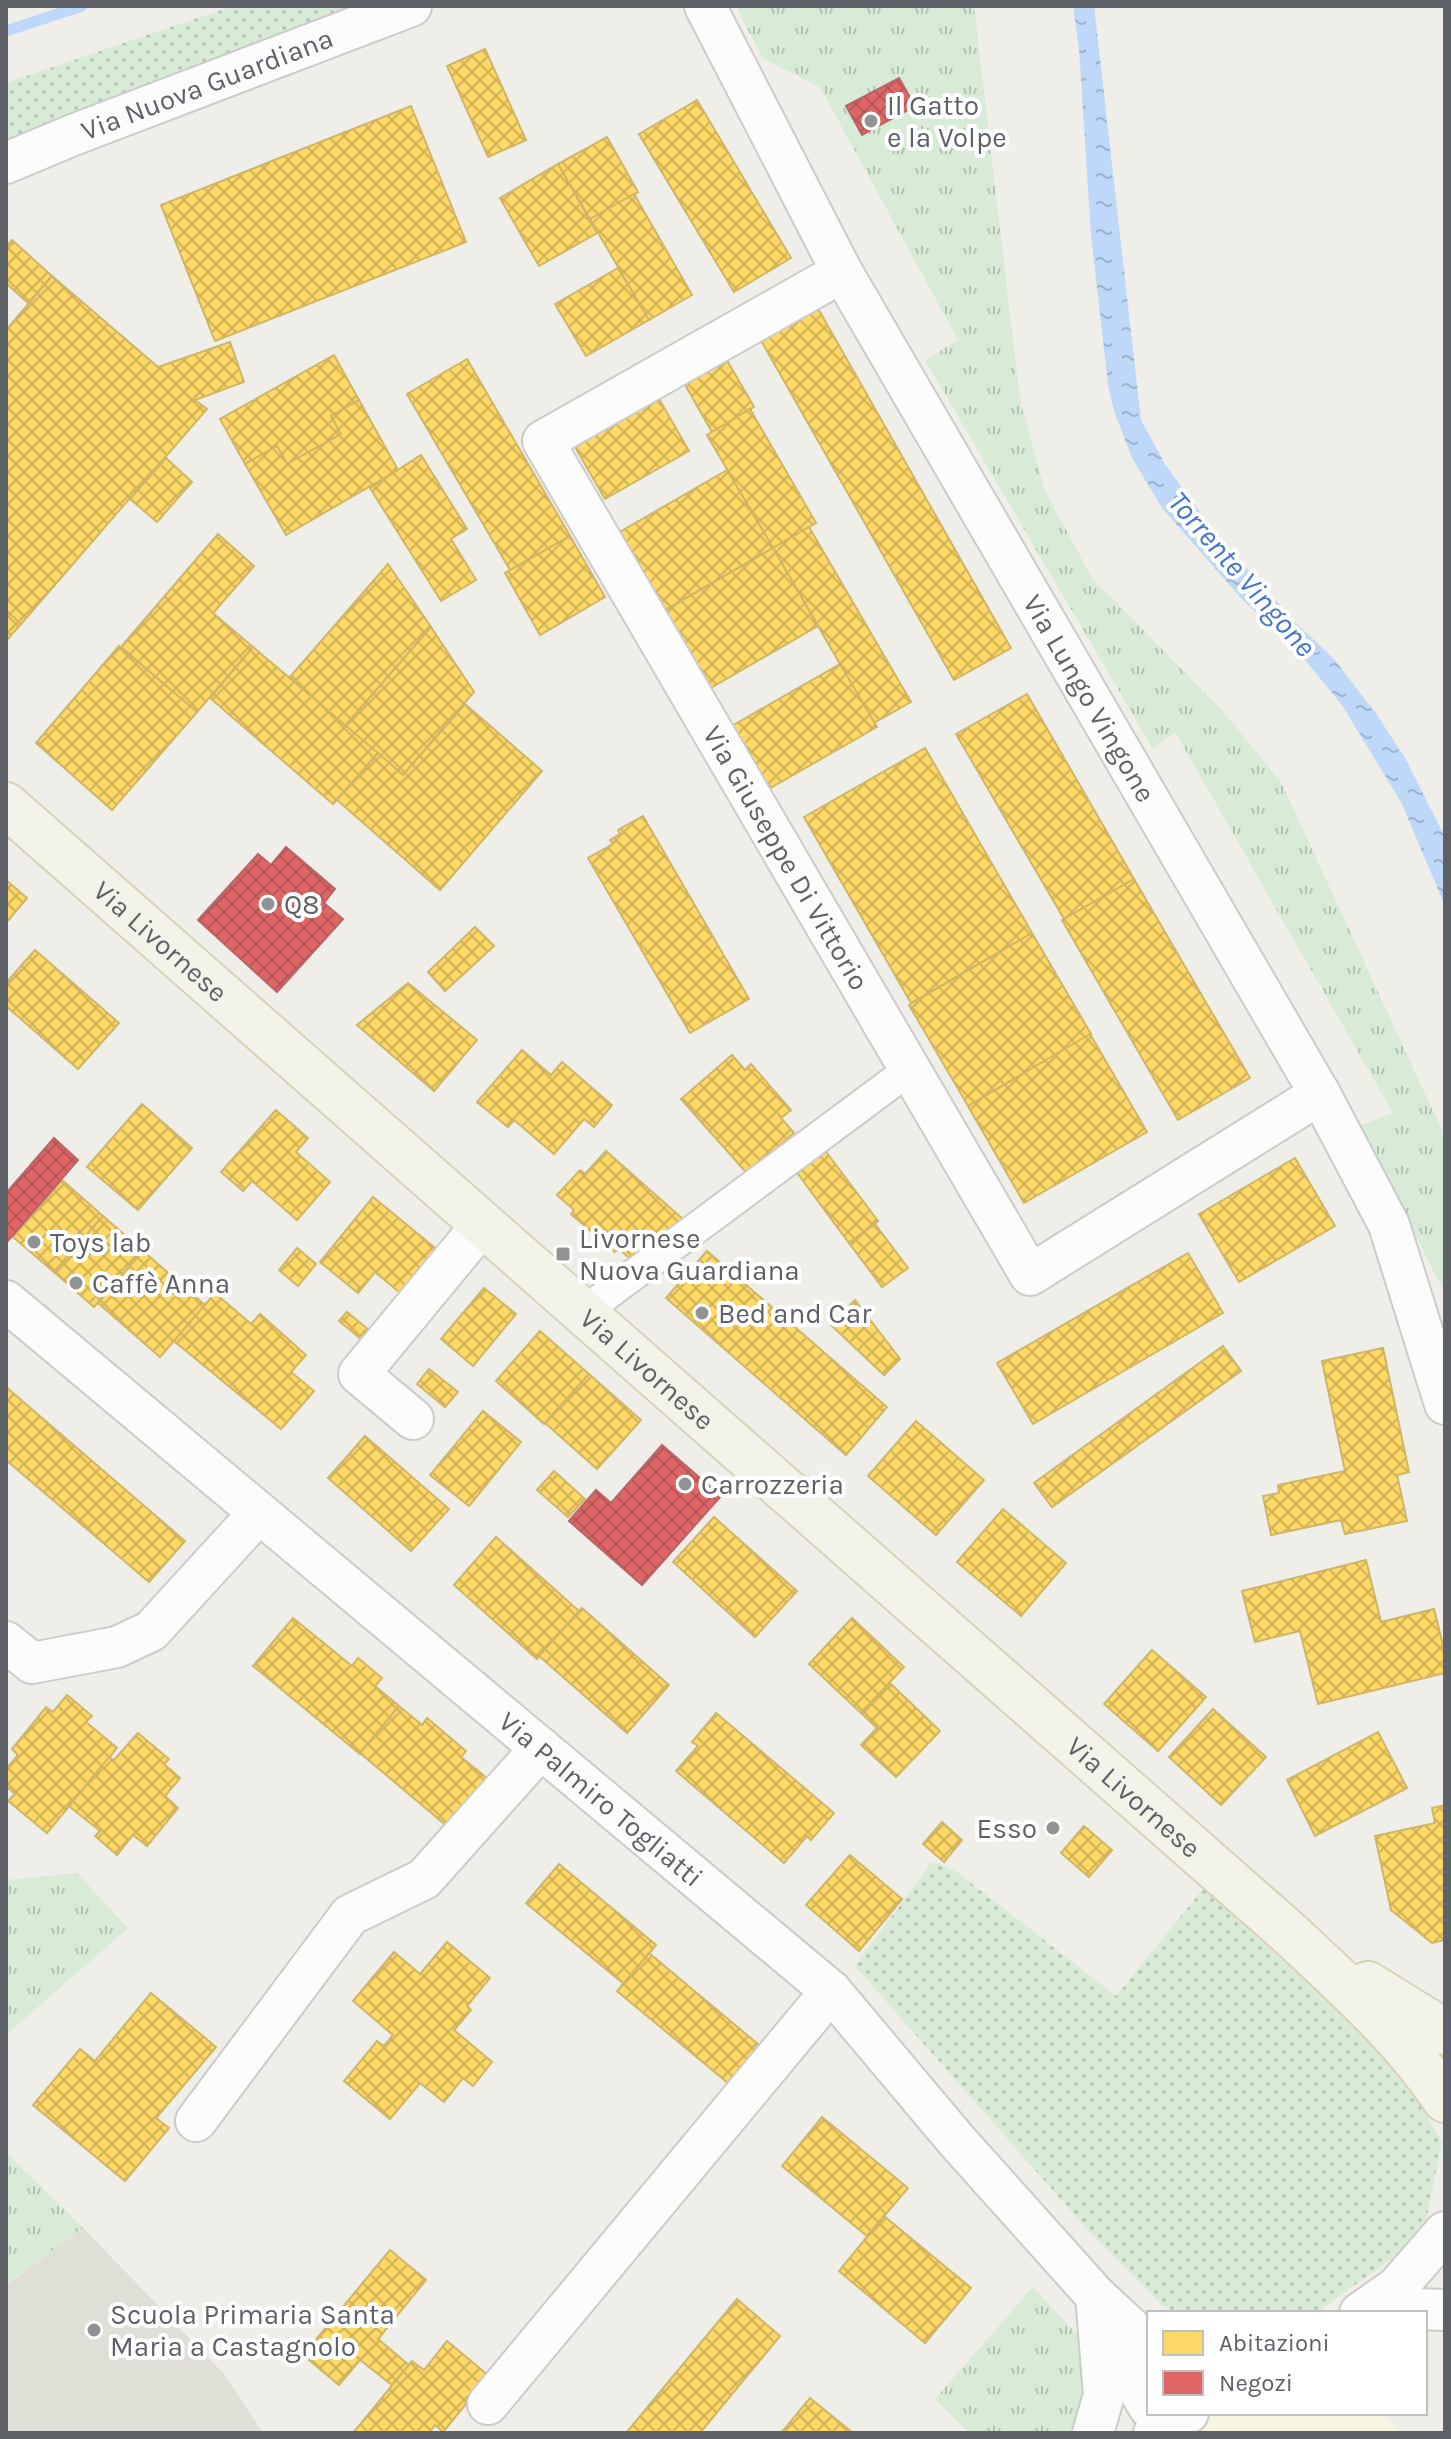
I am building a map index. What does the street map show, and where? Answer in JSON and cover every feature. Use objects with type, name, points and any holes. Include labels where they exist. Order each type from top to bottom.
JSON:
[{"type":"main road","name":"Via Livornese","points":[[6,805],[1289,1933],[1372,2011],[1418,2062],[1445,2100]]},
{"type":"main road","name":"Via Livornese","points":[[1289,1933],[1433,2020]]},
{"type":"street","name":"Via Nuova Guardiana","points":[[6,163],[411,6]]},
{"type":"street","name":"Via Lungo Vingone","points":[[705,6],[842,272],[1320,1094],[1389,1225],[1445,1404]]},
{"type":"street","name":"Via Giuseppe Di Vittorio","points":[[842,272],[543,441],[1030,1275],[1320,1094]]},
{"type":"street","points":[[582,1313],[909,1070]]},
{"type":"street","points":[[413,1419],[359,1374],[482,1225]]},
{"type":"street","name":"Via Palmiro Togliatti","points":[[6,1301],[831,1991],[957,2141],[1096,2296],[1147,2343]]},
{"type":"street","points":[[6,1642],[32,1663],[117,1647],[151,1631],[259,1513]]},
{"type":"street","points":[[196,2121],[350,1915],[424,1879],[541,1748]]},
{"type":"street","points":[[488,2404],[831,1991]]},
{"type":"street","points":[[1363,2311],[1397,2287],[1445,2232]]},
{"type":"street","points":[[1096,2296],[1147,2326]]},
{"type":"street","points":[[1096,2296],[1121,2360],[1147,2398]]},
{"type":"street","points":[[1093,2433],[1104,2395],[1096,2296]]},
{"type":"street","points":[[1400,2311],[1445,2310]]},
{"type":"shaded area","name":"Scuola Primaria Santa Maria a Castagnolo","points":[[83,2228],[225,2375],[263,2433],[6,2433],[6,2285]]},
{"type":"shaded area","points":[[1185,2415],[1386,2415],[1399,2433],[1154,2433]]},
{"type":"green space","points":[[233,6],[395,6],[6,151],[6,83]]},
{"type":"green space","points":[[736,6],[974,6],[1020,400],[1045,491],[1092,578],[1220,708],[1281,782],[1445,1137],[1445,1293],[1359,1126],[1393,1113],[1175,732],[1153,749],[925,360],[958,340],[820,87],[762,58]]},
{"type":"green space","points":[[932,1862],[953,1869],[1116,1996],[1203,1889],[1390,2056],[1442,2142],[1426,2221],[1408,2247],[1318,2311],[1174,2311],[1163,2306],[1087,2229],[855,1966]]},
{"type":"green space","points":[[77,1873],[128,1928],[6,2035],[6,1880]]},
{"type":"green space","points":[[6,2152],[83,2228],[6,2284]]},
{"type":"green space","points":[[1033,2287],[1084,2342],[1091,2376],[1076,2433],[969,2433],[935,2399]]},
{"type":"water","name":"Torrente Vingone","points":[[1073,6],[1094,6],[1141,420],[1165,464],[1212,529],[1297,624],[1334,659],[1405,758],[1445,837],[1445,906],[1402,804],[1342,705],[1295,648],[1242,599],[1162,508],[1132,458],[1114,411],[1108,384],[1091,235],[1079,49]]},
{"type":"building: Abitazioni","points":[[485,49],[526,140],[488,157],[447,66]]},
{"type":"building: Abitazioni","points":[[697,100],[791,258],[734,292],[639,134]]},
{"type":"building: Abitazioni","points":[[411,106],[466,242],[215,341],[161,205]]},
{"type":"building: Abitazioni","points":[[607,137],[638,192],[590,219],[558,164]]},
{"type":"building: Abitazioni","points":[[558,164],[597,233],[539,266],[500,198]]},
{"type":"building: Abitazioni","points":[[634,194],[692,295],[649,320],[590,219]]},
{"type":"building: Abitazioni","points":[[12,240],[52,276],[28,303],[6,283],[6,247]]},
{"type":"building: Abitazioni","points":[[618,268],[649,320],[586,356],[555,304]]},
{"type":"building: Abitazioni","points":[[52,276],[158,367],[230,342],[244,382],[195,400],[207,409],[21,624],[6,611],[6,330]]},
{"type":"building: Abitazioni","points":[[812,298],[1011,648],[954,680],[755,330]]},
{"type":"building: Abitazioni","points":[[721,350],[754,407],[712,432],[679,374]]},
{"type":"building: Abitazioni","points":[[334,355],[359,400],[331,416],[341,434],[287,464],[277,446],[245,464],[220,419]]},
{"type":"building: Abitazioni","points":[[467,359],[570,536],[510,570],[407,394]]},
{"type":"building: Abitazioni","points":[[651,385],[689,451],[605,499],[567,433]]},
{"type":"building: Abitazioni","points":[[359,400],[398,470],[286,535],[245,464],[277,446],[287,464],[341,434],[331,416]]},
{"type":"building: Abitazioni","points":[[750,409],[816,523],[773,548],[707,435]]},
{"type":"building: Abitazioni","points":[[421,455],[467,529],[451,539],[476,580],[441,601],[370,488]]},
{"type":"building: Abitazioni","points":[[166,458],[192,482],[157,522],[130,499]]},
{"type":"building: Abitazioni","points":[[727,470],[773,548],[663,611],[618,533]]},
{"type":"building: Abitazioni","points":[[809,527],[911,702],[874,723],[773,548]]},
{"type":"building: Abitazioni","points":[[218,534],[254,566],[213,613],[253,647],[197,712],[121,647]]},
{"type":"building: Abitazioni","points":[[570,536],[605,597],[540,635],[505,573]]},
{"type":"building: Abitazioni","points":[[773,548],[818,626],[709,689],[664,611]]},
{"type":"building: Abitazioni","points":[[388,564],[431,627],[345,726],[290,677]]},
{"type":"building: Abitazioni","points":[[6,610],[21,624],[6,641]]},
{"type":"building: Abitazioni","points":[[431,627],[474,692],[403,775],[345,726]]},
{"type":"building: Abitazioni","points":[[119,646],[197,712],[112,810],[36,743]]},
{"type":"building: Abitazioni","points":[[253,647],[378,753],[333,804],[210,698]]},
{"type":"building: Abitazioni","points":[[840,664],[877,727],[767,790],[730,727]]},
{"type":"building: Abitazioni","points":[[1027,694],[1134,879],[1064,919],[956,734]]},
{"type":"building: Abitazioni","points":[[465,704],[542,771],[440,890],[337,800],[378,753],[403,775]]},
{"type":"building: Abitazioni","points":[[925,748],[1032,933],[911,1003],[804,817]]},
{"type":"building: Abitazioni","points":[[643,816],[749,999],[690,1033],[588,858],[613,844],[610,840],[620,834],[618,830]]},
{"type":"building: Abitazioni","points":[[1134,879],[1250,1078],[1178,1120],[1062,920]]},
{"type":"building: Abitazioni","points":[[6,880],[27,898],[6,923]]},
{"type":"building: Abitazioni","points":[[475,927],[494,946],[445,991],[428,972]]},
{"type":"building: Abitazioni","points":[[1032,933],[1091,1034],[968,1106],[909,1005]]},
{"type":"building: Abitazioni","points":[[35,950],[119,1023],[78,1069],[6,1006],[6,983]]},
{"type":"building: Abitazioni","points":[[408,983],[477,1040],[434,1091],[357,1025]]},
{"type":"building: Abitazioni","points":[[1090,1034],[1147,1132],[1024,1203],[968,1106]]},
{"type":"building: Abitazioni","points":[[522,1050],[551,1075],[562,1062],[612,1105],[594,1127],[584,1119],[554,1154],[514,1120],[508,1127],[477,1102]]},
{"type":"building: Abitazioni","points":[[732,1055],[745,1070],[751,1064],[791,1110],[781,1118],[794,1133],[780,1145],[785,1150],[752,1179],[681,1099]]},
{"type":"building: Abitazioni","points":[[142,1104],[192,1148],[138,1210],[87,1167]]},
{"type":"building: Abitazioni","points":[[276,1110],[308,1138],[296,1152],[330,1182],[297,1220],[252,1181],[243,1191],[221,1172]]},
{"type":"building: Abitazioni","points":[[821,1145],[878,1221],[849,1243],[792,1166]]},
{"type":"building: Abitazioni","points":[[606,1151],[684,1220],[635,1263],[619,1249],[615,1252],[571,1214],[574,1210],[557,1195],[580,1170],[585,1174]]},
{"type":"building: Abitazioni","points":[[1295,1158],[1335,1226],[1239,1282],[1199,1214]]},
{"type":"building: Abitazioni","points":[[62,1180],[103,1216],[54,1272],[13,1237]]},
{"type":"building: Abitazioni","points":[[373,1197],[440,1252],[404,1296],[375,1272],[358,1293],[320,1262]]},
{"type":"building: Abitazioni","points":[[103,1216],[143,1251],[94,1307],[54,1272]]},
{"type":"building: Abitazioni","points":[[875,1224],[908,1268],[882,1287],[849,1243]]},
{"type":"building: Abitazioni","points":[[297,1248],[316,1264],[298,1286],[279,1270]]},
{"type":"building: Abitazioni","points":[[143,1251],[205,1305],[160,1357],[98,1303]]},
{"type":"building: Abitazioni","points":[[707,1251],[887,1407],[846,1455],[666,1298]]},
{"type":"building: Abitazioni","points":[[1188,1253],[1223,1313],[1033,1424],[997,1363]]},
{"type":"building: Abitazioni","points":[[484,1288],[516,1314],[473,1366],[441,1339]]},
{"type":"building: Abitazioni","points":[[215,1293],[251,1324],[260,1314],[306,1355],[291,1372],[314,1391],[281,1429],[174,1341]]},
{"type":"building: Abitazioni","points":[[855,1300],[900,1359],[884,1375],[831,1325]]},
{"type":"building: Abitazioni","points":[[347,1312],[369,1330],[361,1339],[339,1321]]},
{"type":"building: Abitazioni","points":[[540,1331],[589,1374],[544,1424],[496,1381]]},
{"type":"building: Abitazioni","points":[[1223,1346],[1241,1371],[1052,1507],[1034,1483]]},
{"type":"building: Abitazioni","points":[[1383,1348],[1409,1472],[1397,1475],[1407,1521],[1345,1534],[1341,1520],[1271,1535],[1263,1496],[1279,1493],[1278,1485],[1345,1471],[1322,1361]]},
{"type":"building: Abitazioni","points":[[429,1369],[458,1392],[445,1407],[417,1384]]},
{"type":"building: Abitazioni","points":[[589,1374],[641,1420],[597,1469],[545,1423]]},
{"type":"building: Abitazioni","points":[[6,1387],[185,1541],[149,1582],[6,1460]]},
{"type":"building: Abitazioni","points":[[483,1411],[521,1442],[469,1506],[430,1475]]},
{"type":"building: Abitazioni","points":[[916,1421],[984,1480],[936,1535],[868,1476]]},
{"type":"building: Abitazioni","points":[[365,1436],[449,1509],[411,1551],[328,1478]]},
{"type":"building: Abitazioni","points":[[554,1471],[585,1499],[568,1517],[537,1490]]},
{"type":"building: Abitazioni","points":[[1003,1509],[1066,1563],[1021,1616],[957,1562]]},
{"type":"building: Abitazioni","points":[[714,1517],[797,1591],[755,1637],[673,1562]]},
{"type":"building: Abitazioni","points":[[496,1537],[579,1611],[537,1659],[454,1585]]},
{"type":"building: Abitazioni","points":[[1366,1560],[1381,1622],[1434,1609],[1445,1653],[1445,1673],[1318,1704],[1300,1631],[1255,1642],[1242,1591]]},
{"type":"building: Abitazioni","points":[[582,1608],[669,1685],[627,1733],[539,1656]]},
{"type":"building: Abitazioni","points":[[293,1618],[352,1666],[358,1658],[382,1678],[375,1686],[399,1706],[360,1754],[253,1666]]},
{"type":"building: Abitazioni","points":[[852,1618],[904,1667],[861,1713],[809,1664]]},
{"type":"building: Abitazioni","points":[[1152,1650],[1206,1697],[1158,1751],[1104,1704]]},
{"type":"building: Abitazioni","points":[[890,1683],[940,1731],[896,1777],[861,1745],[877,1728],[861,1713]]},
{"type":"building: Abitazioni","points":[[67,1695],[92,1716],[86,1722],[117,1748],[47,1833],[8,1801],[15,1794],[6,1786],[6,1769],[18,1755],[12,1749],[46,1707],[53,1712]]},
{"type":"building: Abitazioni","points":[[399,1706],[422,1725],[427,1718],[466,1751],[461,1757],[488,1779],[448,1827],[360,1753]]},
{"type":"building: Abitazioni","points":[[1213,1709],[1266,1757],[1221,1805],[1169,1757]]},
{"type":"building: Abitazioni","points":[[716,1713],[834,1813],[811,1840],[807,1836],[784,1863],[676,1771],[698,1746],[692,1742]]},
{"type":"building: Abitazioni","points":[[1378,1732],[1407,1788],[1315,1836],[1287,1780]]},
{"type":"building: Abitazioni","points":[[138,1733],[169,1759],[164,1764],[180,1778],[165,1796],[178,1808],[147,1846],[133,1835],[117,1855],[95,1836],[100,1831],[69,1806],[109,1757],[114,1760]]},
{"type":"building: Abitazioni","points":[[1445,1805],[1445,1940],[1432,1943],[1391,1910],[1375,1836],[1435,1823],[1432,1808]]},
{"type":"building: Abitazioni","points":[[942,1822],[962,1840],[944,1862],[923,1844]]},
{"type":"building: Abitazioni","points":[[1084,1826],[1112,1850],[1089,1877],[1061,1853]]},
{"type":"building: Abitazioni","points":[[850,1855],[902,1899],[859,1951],[806,1905]]},
{"type":"building: Abitazioni","points":[[559,1864],[656,1945],[624,1984],[526,1903]]},
{"type":"building: Abitazioni","points":[[447,1942],[490,1978],[467,2006],[471,2010],[454,2030],[492,2062],[473,2086],[463,2078],[444,2102],[420,2083],[390,2119],[344,2081],[377,2041],[384,2046],[393,2035],[353,2001],[394,1952],[420,1974]]},
{"type":"building: Abitazioni","points":[[649,1953],[759,2045],[728,2083],[617,1991]]},
{"type":"building: Abitazioni","points":[[151,1993],[216,2047],[156,2118],[169,2128],[125,2181],[33,2105],[80,2049],[95,2061]]},
{"type":"building: Abitazioni","points":[[822,2117],[908,2188],[867,2236],[782,2166]]},
{"type":"building: Abitazioni","points":[[884,2216],[971,2288],[925,2343],[839,2271]]},
{"type":"building: Abitazioni","points":[[390,2250],[426,2280],[378,2339],[409,2365],[392,2385],[360,2360],[339,2385],[303,2355]]},
{"type":"building: Abitazioni","points":[[737,2299],[780,2336],[700,2433],[626,2433]]},
{"type":"building: Abitazioni","points":[[447,2341],[489,2376],[443,2432],[435,2425],[429,2433],[353,2433],[412,2361],[424,2370]]},
{"type":"building: Abitazioni","points":[[810,2398],[853,2433],[781,2433]]},
{"type":"building: Negozi","name":"Il Gatto e la Volpe","points":[[899,78],[915,106],[862,135],[846,106]]},
{"type":"building: Negozi","points":[[286,847],[335,889],[324,903],[343,919],[277,992],[198,920],[258,854],[271,865]]},
{"type":"building: Negozi","points":[[54,1138],[78,1160],[6,1243],[6,1193]]},
{"type":"building: Negozi","points":[[662,1445],[721,1496],[642,1585],[569,1521],[596,1490],[611,1503]]},
{"type":"waterway","points":[[6,31],[82,6]]},
{"type":"place","name":"Il Gatto e la Volpe","points":[[871,121]]},
{"type":"place","name":"Q8","points":[[268,904]]},
{"type":"place","name":"Toys lab","points":[[34,1242]]},
{"type":"place","name":"Livornese Nuova Guardiana","points":[[563,1254]]},
{"type":"place","name":"Caffè Anna","points":[[76,1283]]},
{"type":"place","name":"Bed and Car","points":[[702,1313]]},
{"type":"place","name":"Carrozzeria","points":[[685,1484]]},
{"type":"place","name":"Esso","points":[[1053,1828]]},
{"type":"place","name":"Scuola Primaria Santa Maria a Castagnolo","points":[[94,2330]]}]
